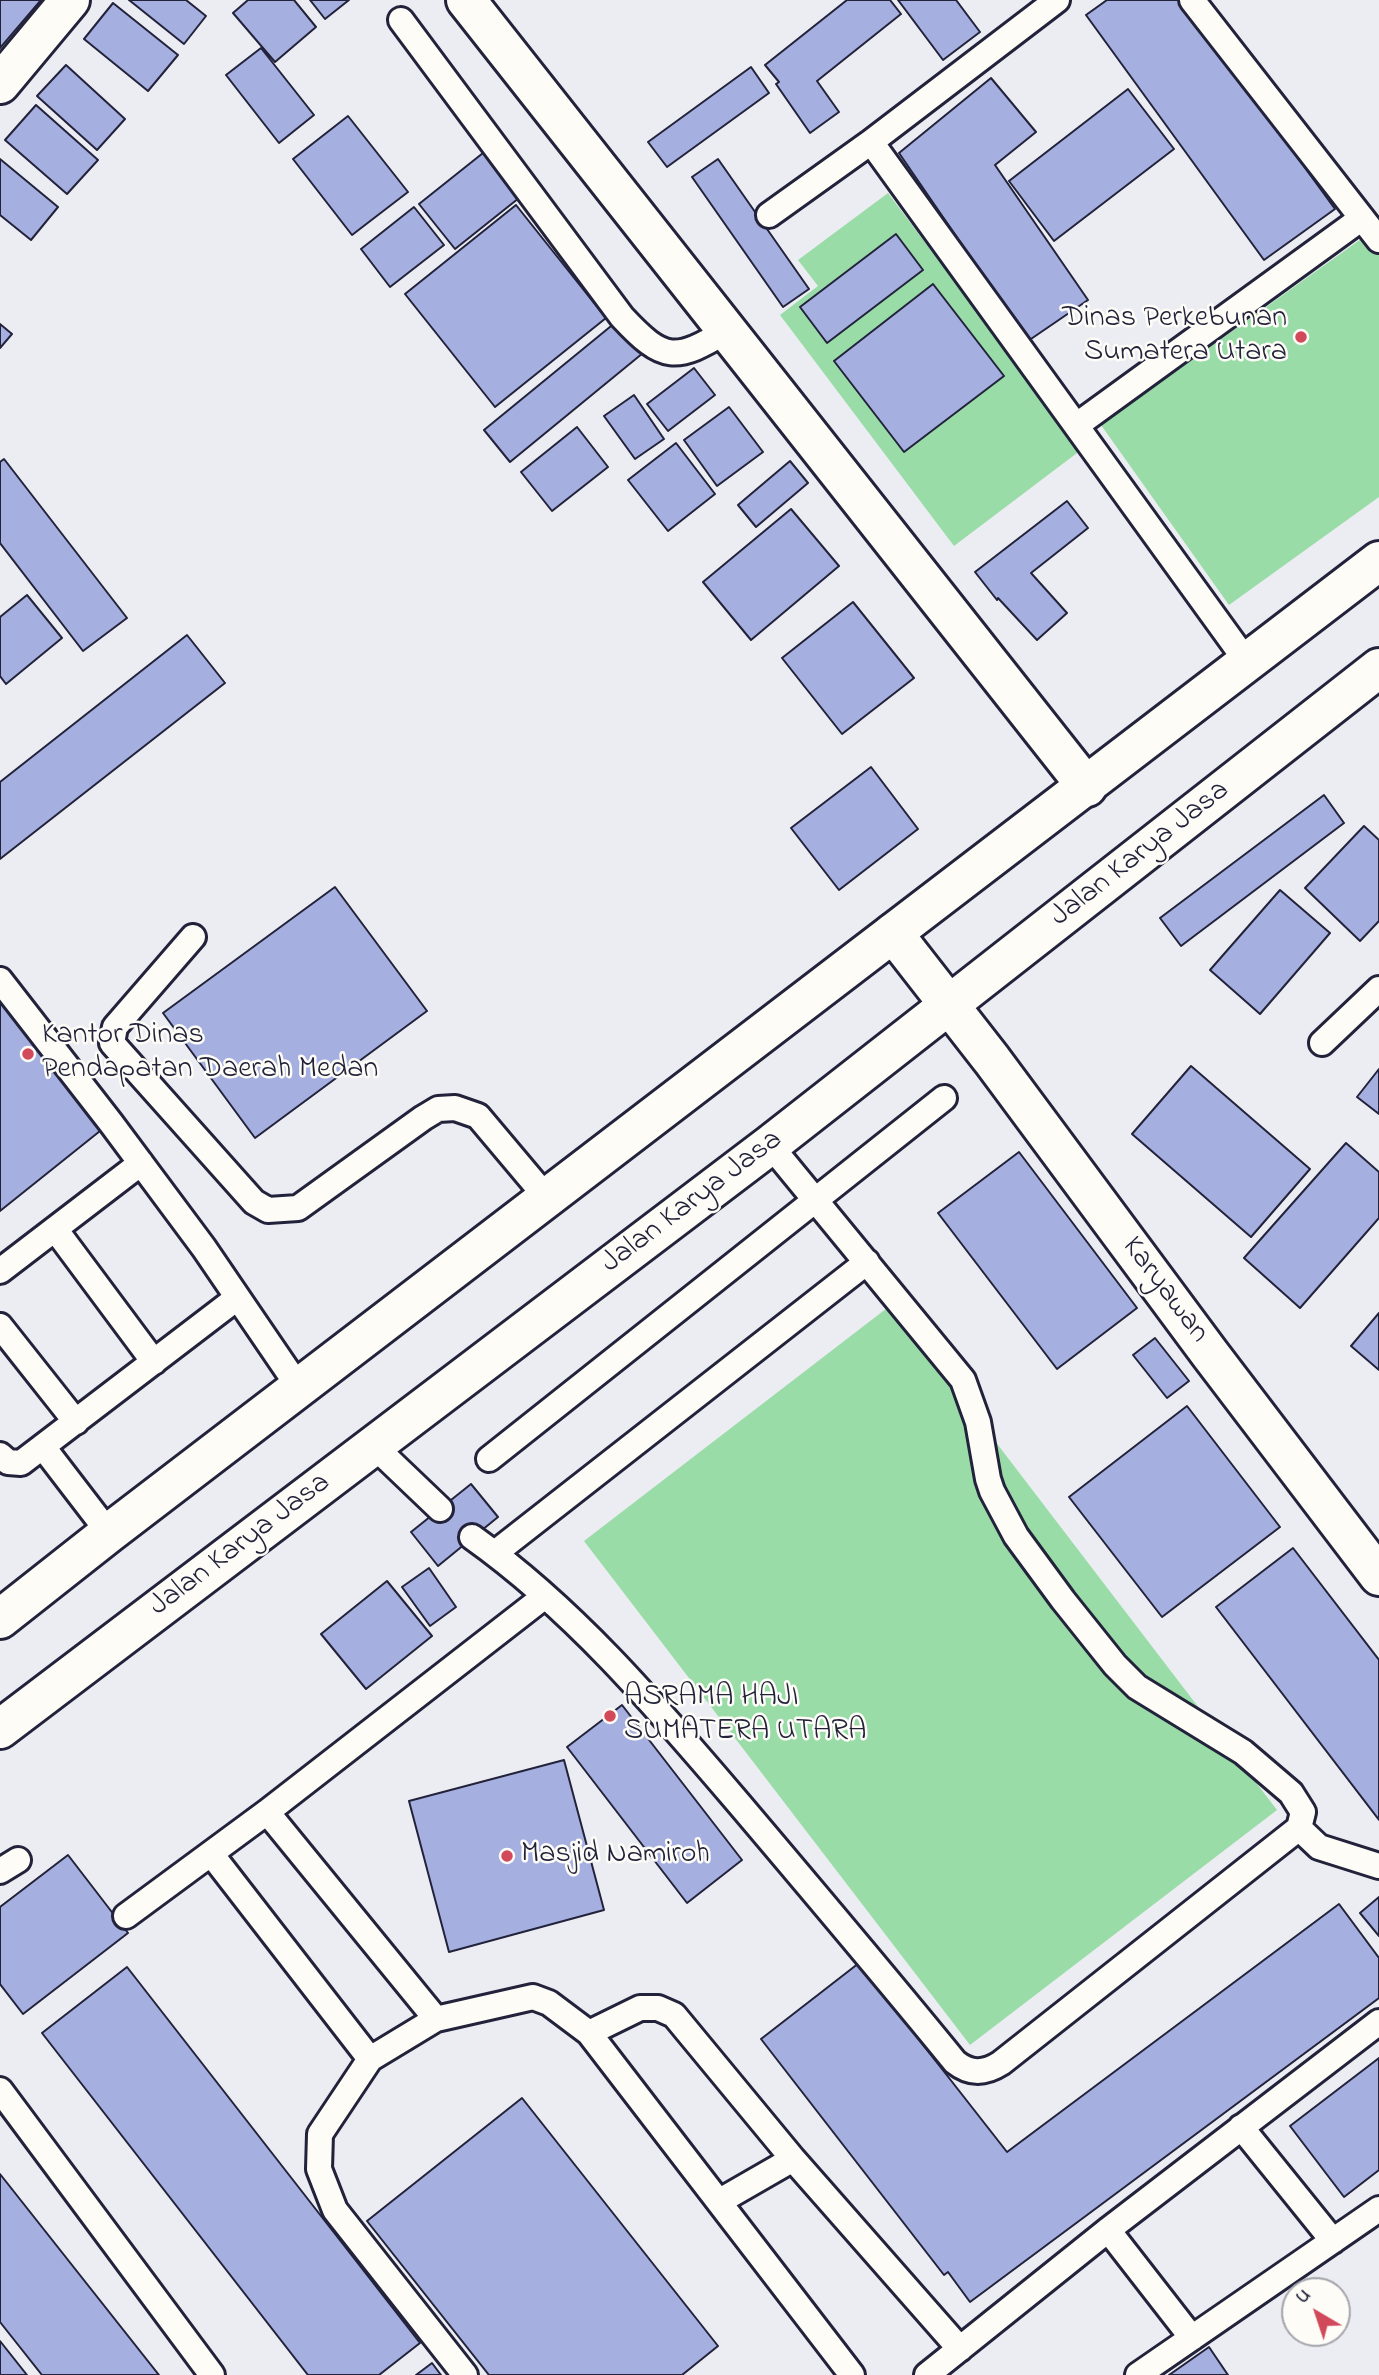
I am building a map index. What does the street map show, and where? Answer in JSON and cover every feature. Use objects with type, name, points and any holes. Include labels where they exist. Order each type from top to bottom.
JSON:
[{"type":"main road","points":[[0,84],[70,0]]},
{"type":"main road","points":[[466,0],[595,167],[728,330],[1087,787]]},
{"type":"main road","points":[[0,1619],[1379,561]]},
{"type":"main road","name":"Jalan Karya Jasa","points":[[0,1728],[770,1145],[1379,668]]},
{"type":"main road","name":"Karyawan","points":[[893,933],[1379,1576]]},
{"type":"lane","points":[[769,215],[871,142],[1057,0]]},
{"type":"lane","points":[[1192,0],[1379,240]]},
{"type":"lane","points":[[401,20],[614,307],[641,338],[670,354],[700,347],[728,330]]},
{"type":"lane","points":[[871,142],[1247,662]]},
{"type":"lane","points":[[1077,425],[1362,218]]},
{"type":"lane","points":[[193,937],[115,1027],[112,1043],[254,1202],[268,1210],[298,1208],[423,1118],[438,1109],[455,1108],[478,1116],[547,1198]]},
{"type":"lane","points":[[0,980],[204,1248],[300,1389]]},
{"type":"lane","points":[[1322,1043],[1379,989]]},
{"type":"lane","points":[[489,1459],[944,1098]]},
{"type":"lane","points":[[472,1537],[495,1553],[591,1636],[706,1765],[955,2062],[970,2071],[991,2070],[1001,2063],[1300,1828],[1303,1812],[1291,1793],[1243,1752],[1137,1687],[1115,1665],[1063,1600],[1016,1536],[992,1491],[978,1422],[963,1380],[770,1145]]},
{"type":"lane","points":[[0,1271],[141,1163]]},
{"type":"lane","points":[[54,1229],[154,1362]]},
{"type":"lane","points":[[495,1553],[867,1262]]},
{"type":"lane","points":[[0,1455],[8,1462],[21,1462],[237,1298]]},
{"type":"lane","points":[[0,1326],[76,1422]]},
{"type":"lane","points":[[373,1446],[440,1509]]},
{"type":"lane","points":[[43,1447],[109,1533]]},
{"type":"lane","points":[[126,1916],[212,1855],[545,1596]]},
{"type":"lane","points":[[267,1812],[436,2019]]},
{"type":"lane","points":[[1300,1828],[1319,1847],[1379,1866]]},
{"type":"lane","points":[[212,1855],[370,2059]]},
{"type":"lane","points":[[465,2375],[335,2210],[319,2169],[320,2134],[370,2059],[436,2019],[533,1997],[549,2003],[589,2033],[720,2201],[842,2372]]},
{"type":"lane","points":[[589,2033],[640,2008],[658,2008],[674,2015],[793,2159],[960,2349]]},
{"type":"lane","points":[[927,2375],[1108,2230],[1379,2022]]},
{"type":"lane","points":[[0,2090],[212,2375]]},
{"type":"lane","points":[[1241,2127],[1333,2241]]},
{"type":"lane","points":[[720,2201],[793,2159]]},
{"type":"lane","points":[[1138,2375],[1379,2209]]},
{"type":"lane","points":[[1108,2230],[1192,2338]]},
{"type":"green space","points":[[888,193],[1081,450],[954,546],[780,315],[818,286],[798,260]]},
{"type":"green space","name":"Dinas Perkebunan Sumatera Utara","points":[[1368,234],[1379,250],[1379,497],[1229,605],[1101,425]]},
{"type":"green space","points":[[891,1305],[1277,1810],[970,2045],[584,1541]]},
{"type":"building","points":[[0,0],[41,0],[0,48]]},
{"type":"building","points":[[129,0],[186,0],[206,16],[184,44]]},
{"type":"building","points":[[248,0],[294,0],[316,27],[275,62],[233,13]]},
{"type":"building","points":[[310,0],[349,0],[325,19]]},
{"type":"building","points":[[847,0],[890,0],[901,14],[817,81],[839,112],[810,133],[776,84],[779,82],[765,65]]},
{"type":"building","points":[[898,0],[956,0],[980,32],[943,60]]},
{"type":"building","points":[[1107,0],[1183,0],[1335,209],[1264,260],[1086,15]]},
{"type":"building","points":[[113,3],[178,55],[148,91],[84,39]]},
{"type":"building","points":[[261,48],[314,115],[279,143],[226,75]]},
{"type":"building","points":[[66,65],[125,119],[97,150],[37,96]]},
{"type":"building","points":[[751,67],[769,93],[667,167],[648,142]]},
{"type":"building","points":[[991,78],[1036,132],[995,165],[1088,300],[1028,341],[899,153]]},
{"type":"building","points":[[1128,89],[1174,149],[1054,241],[1009,181]]},
{"type":"building","points":[[36,105],[98,160],[67,194],[5,140]]},
{"type":"building","points":[[348,116],[408,192],[352,235],[293,159]]},
{"type":"building","points":[[488,149],[524,194],[455,249],[419,204]]},
{"type":"building","points":[[0,159],[58,207],[31,240],[0,215]]},
{"type":"building","points":[[718,159],[809,289],[783,307],[692,177]]},
{"type":"building","points":[[516,205],[606,318],[495,407],[405,294]]},
{"type":"building","points":[[414,207],[444,245],[390,287],[361,249]]},
{"type":"building","points":[[896,234],[923,270],[827,343],[800,307]]},
{"type":"building","points":[[933,284],[1004,376],[904,452],[834,361]]},
{"type":"building","points":[[616,322],[643,353],[510,462],[484,430]]},
{"type":"building","points":[[0,324],[12,334],[0,348]]},
{"type":"building","points":[[694,368],[715,395],[668,431],[647,404]]},
{"type":"building","points":[[634,395],[664,439],[635,459],[604,416]]},
{"type":"building","points":[[729,407],[763,452],[717,486],[684,440]]},
{"type":"building","points":[[577,427],[608,467],[552,511],[521,472]]},
{"type":"building","points":[[676,443],[715,494],[668,531],[628,480]]},
{"type":"building","points":[[4,459],[127,618],[83,651],[0,543],[0,462]]},
{"type":"building","points":[[790,461],[808,483],[756,527],[738,505]]},
{"type":"building","points":[[1067,501],[1088,528],[1031,573],[1067,613],[1037,640],[998,598],[997,600],[975,572]]},
{"type":"building","points":[[791,509],[839,566],[751,640],[703,582]]},
{"type":"building","points":[[27,595],[62,638],[6,684],[0,676],[0,617]]},
{"type":"building","points":[[853,602],[914,678],[842,734],[782,658]]},
{"type":"building","points":[[187,635],[225,683],[0,859],[0,782]]},
{"type":"building","points":[[871,767],[918,829],[839,890],[791,828]]},
{"type":"building","points":[[1324,795],[1344,823],[1181,946],[1160,918]]},
{"type":"building","points":[[1364,826],[1379,840],[1379,921],[1360,941],[1305,888]]},
{"type":"building","points":[[335,887],[427,1011],[255,1138],[163,1013]]},
{"type":"building","points":[[1280,890],[1330,933],[1260,1014],[1210,970]]},
{"type":"building","name":"Kantor Dinas Pendapatan Daerah Medan","points":[[0,986],[110,1123],[0,1211]]},
{"type":"building","points":[[1191,1066],[1310,1169],[1251,1237],[1132,1134]]},
{"type":"building","points":[[1379,1069],[1379,1114],[1357,1097]]},
{"type":"building","points":[[1346,1143],[1379,1172],[1379,1218],[1300,1308],[1244,1258]]},
{"type":"building","points":[[1019,1152],[1137,1308],[1057,1369],[938,1213]]},
{"type":"building","points":[[1379,1313],[1379,1370],[1351,1346]]},
{"type":"building","points":[[1155,1338],[1189,1381],[1167,1398],[1133,1355]]},
{"type":"building","points":[[1187,1406],[1280,1527],[1162,1617],[1069,1497]]},
{"type":"building","points":[[471,1484],[498,1517],[438,1566],[411,1532]]},
{"type":"building","points":[[1293,1548],[1379,1660],[1379,1820],[1216,1607]]},
{"type":"building","points":[[429,1568],[456,1607],[430,1626],[402,1587]]},
{"type":"building","points":[[387,1581],[432,1636],[366,1689],[321,1634]]},
{"type":"building","points":[[622,1705],[742,1860],[687,1903],[567,1747]]},
{"type":"building","name":"Masjid Namiroh","points":[[564,1760],[604,1910],[449,1952],[409,1801]]},
{"type":"building","points":[[68,1855],[128,1933],[23,2014],[0,1984],[0,1907]]},
{"type":"building","points":[[1379,1897],[1379,1936],[1360,1913]]},
{"type":"building","points":[[1339,1904],[1379,1958],[1379,1998],[970,2302],[948,2272],[944,2275],[761,2039],[859,1963],[1007,2152]]},
{"type":"building","points":[[127,1967],[420,2343],[379,2375],[308,2375],[42,2033]]},
{"type":"building","points":[[1379,2058],[1379,2170],[1344,2197],[1290,2126]]},
{"type":"building","points":[[522,2098],[718,2346],[682,2375],[489,2375],[367,2221]]},
{"type":"building","points":[[0,2174],[159,2375],[42,2375],[0,2322]]},
{"type":"building","points":[[0,2341],[27,2375],[0,2375]]},
{"type":"building","points":[[1209,2347],[1228,2375],[1169,2375]]},
{"type":"building","points":[[432,2363],[441,2375],[416,2375]]},
{"type":"place","name":"Dinas Perkebunan Sumatera Utara","points":[[1301,337]]},
{"type":"place","name":"Kantor Dinas Pendapatan Daerah Medan","points":[[28,1054]]},
{"type":"place","name":"ASRAMA HAJI SUMATERA UTARA","points":[[610,1716]]},
{"type":"place","name":"Masjid Namiroh","points":[[507,1856]]}]
